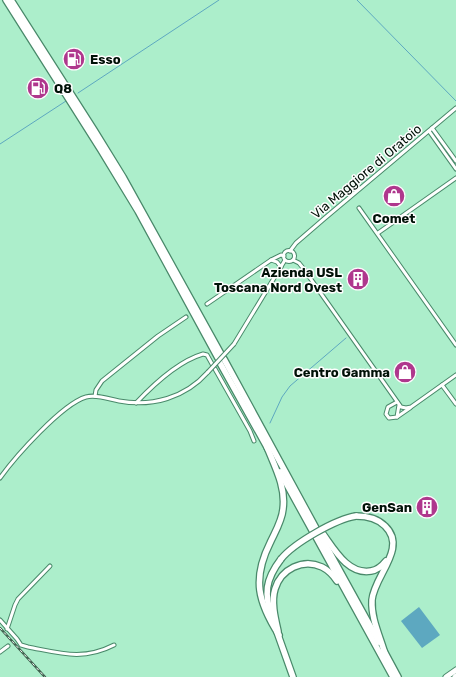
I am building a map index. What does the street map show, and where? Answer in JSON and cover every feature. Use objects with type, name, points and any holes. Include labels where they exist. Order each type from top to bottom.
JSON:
[{"type":"highway","points":[[6,0],[102,150],[138,212],[312,520],[348,596],[398,677]]},
{"type":"highway","points":[[11,0],[123,177],[221,358],[266,447],[281,482],[284,503],[282,514],[261,563],[259,587],[266,612],[279,635]]},
{"type":"highway","points":[[266,447],[318,532],[386,654]]},
{"type":"highway","points":[[289,677],[279,635],[269,607],[267,594],[270,577],[280,559],[298,543],[338,521],[356,516],[375,519],[386,528],[392,539],[393,545],[391,554],[374,588],[372,601],[374,620],[393,677]]},
{"type":"highway","points":[[318,532],[340,557],[356,570],[376,570],[391,554]]},
{"type":"highway","points":[[279,635],[273,601],[275,589],[281,576],[292,567],[306,563],[321,566],[330,572],[348,596]]},
{"type":"highway","points":[[284,653],[293,677]]},
{"type":"highway","points":[[284,653],[297,677]]},
{"type":"main road","points":[[446,677],[456,670]]},
{"type":"street","name":"Via Maggiore di Oratoio","points":[[207,304],[272,260],[284,256],[285,252],[290,251],[296,243],[325,218],[456,108]]},
{"type":"street","points":[[432,128],[456,161]]},
{"type":"street","points":[[429,131],[456,169]]},
{"type":"street","points":[[378,233],[456,178]]},
{"type":"street","points":[[359,208],[456,345]]},
{"type":"street","points":[[290,251],[294,254],[293,260]]},
{"type":"street","points":[[0,478],[25,448],[55,418],[77,401],[87,396],[136,403],[158,401],[176,396],[193,387],[234,344],[285,260],[284,256]]},
{"type":"street","points":[[272,260],[277,262],[281,267]]},
{"type":"street","points":[[285,260],[289,262],[293,260],[299,263],[398,403],[405,408],[411,407]]},
{"type":"street","points":[[95,396],[96,390],[102,381],[158,336],[186,317]]},
{"type":"street","points":[[136,403],[171,372],[196,357],[205,354],[208,356],[212,364]]},
{"type":"street","points":[[215,369],[250,431],[254,442]]},
{"type":"street","points":[[398,403],[388,406],[386,412],[389,418],[397,417],[456,375]]},
{"type":"street","points":[[442,385],[456,404]]},
{"type":"street","points":[[397,417],[398,403]]},
{"type":"street","points":[[7,629],[18,599],[50,566]]},
{"type":"street","points":[[0,620],[23,646],[74,655],[95,653],[114,645]]},
{"type":"street","points":[[0,652],[8,646]]},
{"type":"water","points":[[419,607],[440,635],[422,648],[401,621]]},
{"type":"waterway","points":[[78,93],[219,0]]},
{"type":"waterway","points":[[357,0],[456,101]]},
{"type":"waterway","points":[[0,144],[66,101]]},
{"type":"waterway","points":[[270,423],[282,397],[290,386],[346,338]]},
{"type":"railway","points":[[0,628],[45,677]]},
{"type":"place","name":"Esso","points":[[74,59]]},
{"type":"place","name":"Q8","points":[[38,88]]},
{"type":"place","name":"Comet","points":[[394,196]]},
{"type":"place","name":"Azienda USL Toscana Nord Ovest","points":[[358,279]]},
{"type":"place","name":"Centro Gamma","points":[[405,372]]},
{"type":"place","name":"GenSan","points":[[427,507]]}]
